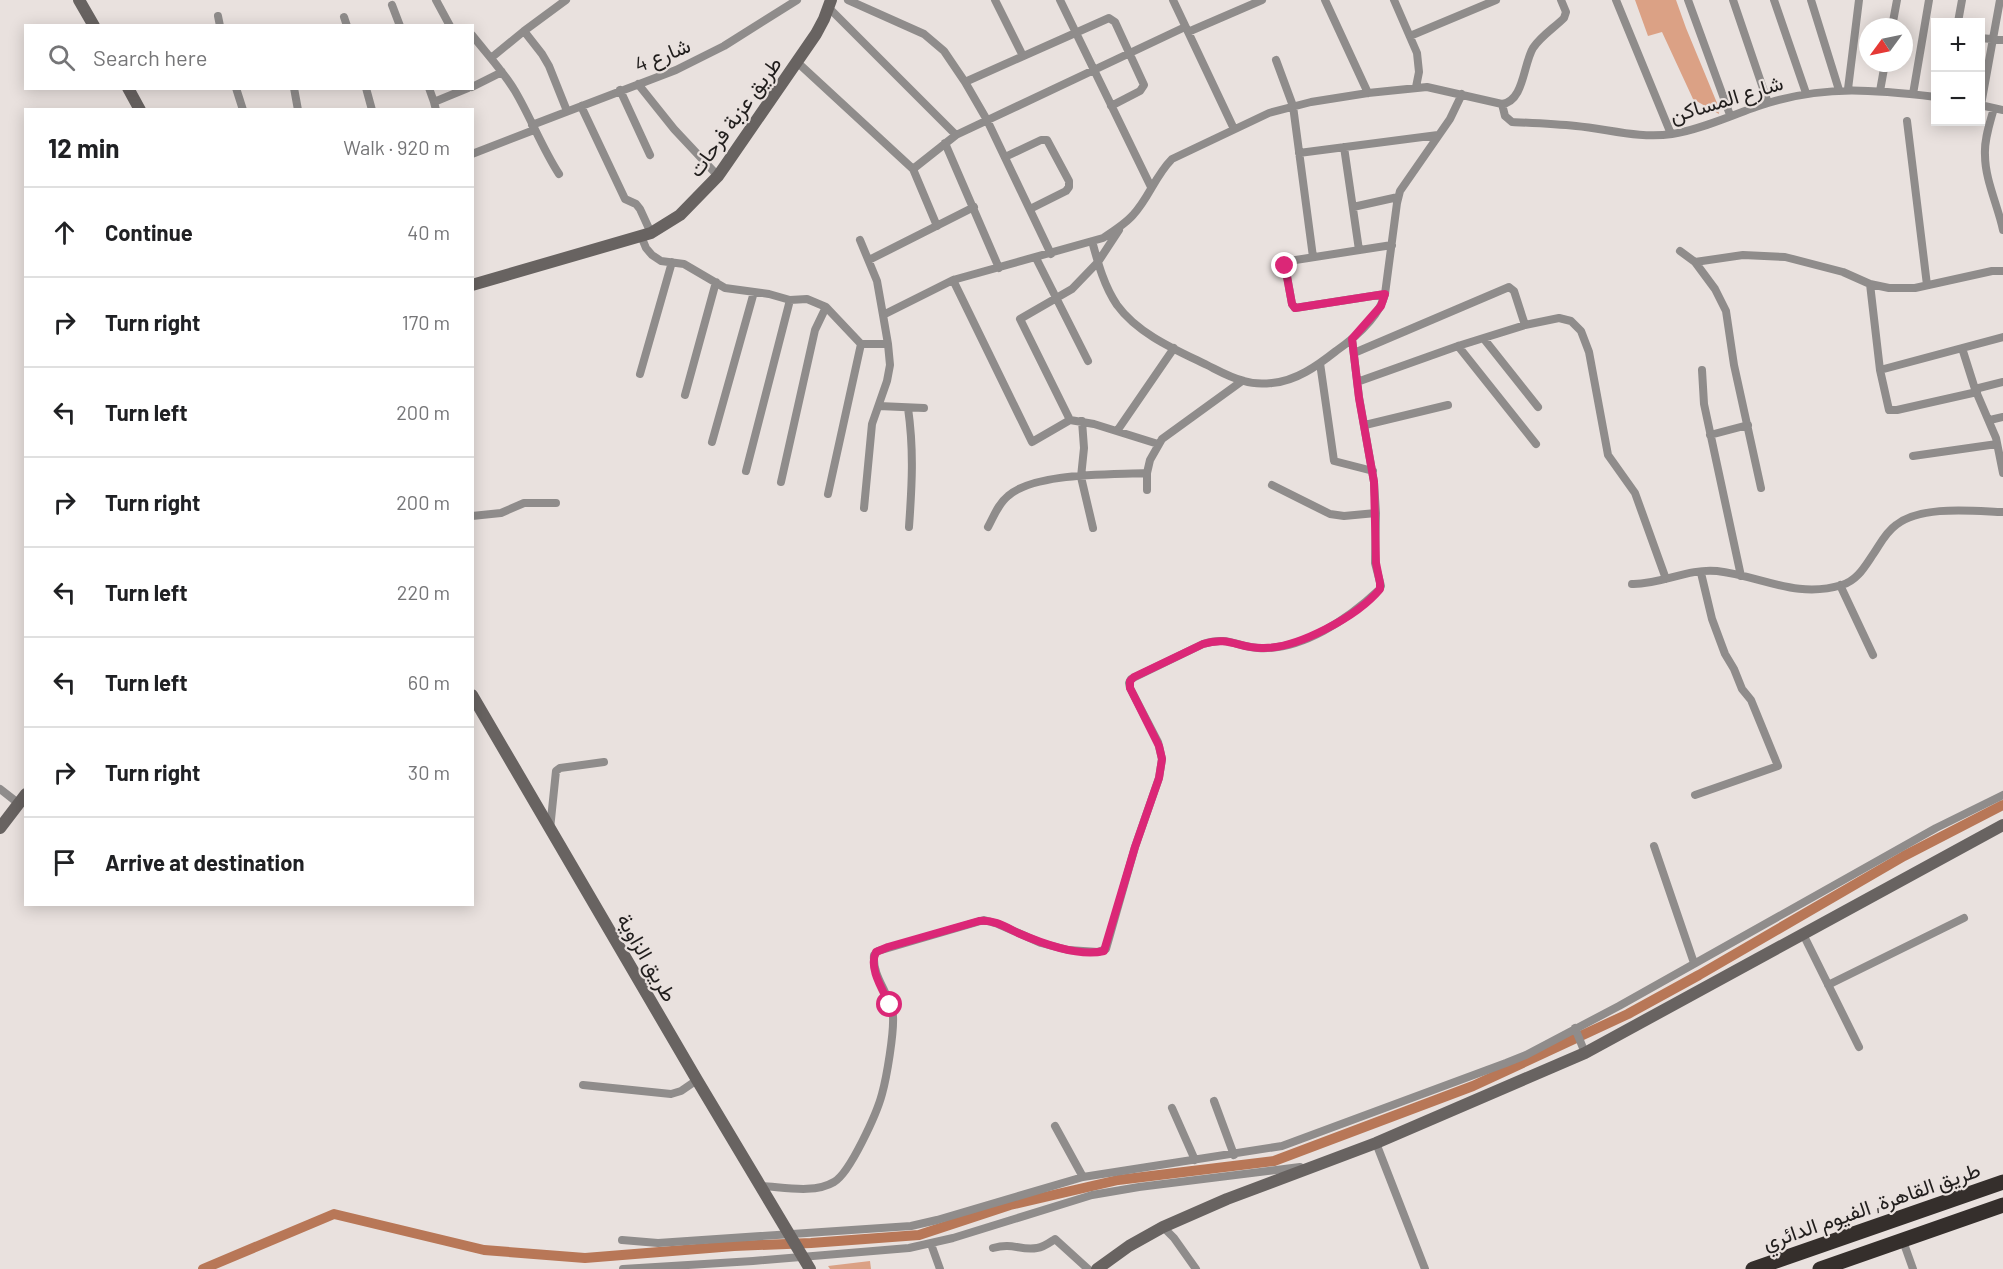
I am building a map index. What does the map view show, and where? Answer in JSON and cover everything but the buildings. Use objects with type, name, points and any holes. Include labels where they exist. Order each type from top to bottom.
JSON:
[{"type":"highway","name":"طريق القاهرة, الفيوم الدائري","points":[[1753,1269],[2003,1182]]},
{"type":"highway","name":"طريق القاهرة, الفيوم الدائري","points":[[1820,1269],[2003,1205]]},
{"type":"highway","points":[[1895,1219],[1903,1241]]},
{"type":"street","points":[[80,0],[92,24]]},
{"type":"street","points":[[436,0],[449,24]]},
{"type":"street","points":[[491,58],[566,0]]},
{"type":"street","name":"شارع 4","points":[[474,153],[567,111],[697,61],[797,0]]},
{"type":"street","points":[[848,0],[924,34],[935,42],[953,62],[987,120],[1051,254]]},
{"type":"street","points":[[995,0],[1023,56]]},
{"type":"street","points":[[1060,0],[1150,187]]},
{"type":"street","points":[[1173,0],[1234,129]]},
{"type":"street","points":[[913,168],[956,135],[987,120],[1130,53],[1262,0]]},
{"type":"street","points":[[1325,0],[1368,93]]},
{"type":"street","points":[[1394,0],[1419,62],[1416,87]]},
{"type":"street","points":[[1410,36],[1496,0]]},
{"type":"street","points":[[883,315],[953,280],[1102,238],[1123,224],[1139,208],[1162,169],[1172,159],[1269,113],[1293,106],[1416,87],[1435,87],[1502,104],[1510,102],[1516,96],[1530,54],[1536,44],[1564,18],[1566,12],[1562,0]]},
{"type":"street","points":[[1616,0],[1671,134]]},
{"type":"street","points":[[1688,0],[1730,115]]},
{"type":"street","points":[[1733,0],[1768,103]]},
{"type":"street","points":[[1774,0],[1806,93]]},
{"type":"street","points":[[1811,0],[1844,90]]},
{"type":"street","points":[[1844,90],[1858,0]]},
{"type":"street","points":[[1894,18],[1897,0]]},
{"type":"street","points":[[1912,94],[1929,0]]},
{"type":"street","points":[[1959,18],[1962,0]]},
{"type":"street","points":[[1985,83],[2000,0]]},
{"type":"street","points":[[830,4],[956,135]]},
{"type":"street","name":"طريق عزبة فرحات","points":[[474,284],[646,234],[680,215],[718,176],[816,34],[830,4]]},
{"type":"street","points":[[392,5],[399,24]]},
{"type":"street","points":[[218,16],[220,24]]},
{"type":"street","points":[[965,82],[1106,19],[1112,19],[1130,53],[1144,87],[1111,106]]},
{"type":"street","points":[[524,31],[549,66],[567,111]]},
{"type":"street","points":[[474,37],[516,93],[559,174]]},
{"type":"street","points":[[1985,38],[2003,40]]},
{"type":"street","points":[[1276,60],[1293,106],[1313,257]]},
{"type":"street","points":[[797,62],[913,168],[937,226]]},
{"type":"street","points":[[474,86],[502,72]]},
{"type":"street","points":[[1880,91],[1883,72]]},
{"type":"street","points":[[638,84],[674,129],[718,176]]},
{"type":"street","points":[[129,90],[139,108]]},
{"type":"street","points":[[238,90],[242,108]]},
{"type":"street","points":[[294,90],[298,108]]},
{"type":"street","points":[[367,90],[371,108]]},
{"type":"street","points":[[430,90],[435,106],[464,90]]},
{"type":"street","points":[[620,90],[650,155]]},
{"type":"street","name":"شارع المساكن","points":[[1502,104],[1505,116],[1512,122],[1577,126],[1632,134],[1671,134],[1681,133],[1730,115],[1806,93],[1844,90],[1880,91],[1931,96]]},
{"type":"street","points":[[1092,242],[1106,287],[1125,315],[1147,333],[1242,381],[1271,383],[1297,377],[1352,339],[1381,306],[1385,294],[1398,197],[1406,180],[1450,119],[1462,94]]},
{"type":"street","points":[[581,106],[625,199],[636,204],[640,209],[646,234],[646,248],[652,255],[661,261],[690,267],[732,290],[769,294],[790,300],[807,299],[826,307],[861,344],[888,344]]},
{"type":"street","points":[[1998,109],[1987,136],[1985,156],[1990,186],[2003,230]]},
{"type":"street","points":[[1907,121],[1927,285]]},
{"type":"street","points":[[1299,153],[1438,135]]},
{"type":"street","points":[[1005,158],[1041,140],[1047,140],[1069,181],[1066,191],[1030,208]]},
{"type":"street","points":[[945,143],[999,268]]},
{"type":"street","points":[[1344,147],[1359,250]]},
{"type":"street","points":[[1353,207],[1398,197]]},
{"type":"street","points":[[869,260],[974,207]]},
{"type":"street","points":[[1070,420],[1020,319],[1072,289],[1098,262],[1123,224]]},
{"type":"street","points":[[860,240],[877,281],[890,365],[872,424],[864,508]]},
{"type":"street","points":[[1385,294],[1293,307],[1286,263],[1392,245]]},
{"type":"street","points":[[1680,251],[1695,262],[1715,289],[1726,311],[1734,365],[1761,488]]},
{"type":"street","points":[[1695,262],[1743,255],[1785,257],[1843,272],[1870,284],[1889,288],[1915,288],[1992,271],[2003,271]]},
{"type":"street","points":[[1036,258],[1088,361]]},
{"type":"street","points":[[640,374],[672,262]]},
{"type":"street","points":[[953,280],[1032,442],[1070,420],[1117,430],[1158,444]]},
{"type":"street","points":[[685,395],[716,282]]},
{"type":"street","points":[[1870,284],[1880,370],[1887,408],[1890,411],[2003,382]]},
{"type":"street","points":[[1354,353],[1509,287],[1515,291],[1525,325]]},
{"type":"street","points":[[712,442],[754,292]]},
{"type":"street","points":[[746,471],[790,300]]},
{"type":"street","points":[[781,482],[815,330],[826,307]]},
{"type":"street","points":[[1357,382],[1525,325],[1559,318],[1572,321],[1581,331],[1589,352],[1608,455],[1635,494],[1666,579]]},
{"type":"street","points":[[1880,370],[2003,337]]},
{"type":"street","points":[[761,1186],[807,1188],[833,1183],[846,1170],[863,1139],[882,1094],[892,1032],[892,1011],[875,969],[874,955],[878,951],[984,921],[998,924],[1041,943],[1068,950],[1098,952],[1106,949],[1135,847],[1159,778],[1162,759],[1159,746],[1130,688],[1130,681],[1134,677],[1203,644],[1221,640],[1252,647],[1281,646],[1308,637],[1348,615],[1376,593],[1381,586],[1376,563],[1373,471],[1357,382],[1352,339]]},
{"type":"street","points":[[1484,339],[1538,407]]},
{"type":"street","points":[[828,494],[861,344]]},
{"type":"street","points":[[1458,346],[1536,444]]},
{"type":"street","points":[[1117,430],[1173,348]]},
{"type":"street","points":[[1962,348],[1976,390],[1990,420],[2001,454],[2003,473]]},
{"type":"street","points":[[1320,363],[1334,461],[1373,471]]},
{"type":"street","points":[[1702,370],[1702,392],[1710,435],[1741,576]]},
{"type":"street","points":[[1147,489],[1147,473],[1153,452],[1158,444],[1169,432],[1221,398],[1242,381]]},
{"type":"street","points":[[1365,425],[1448,405]]},
{"type":"street","points":[[879,406],[924,408]]},
{"type":"street","points":[[908,408],[913,441],[909,527]]},
{"type":"street","points":[[1990,420],[2003,417]]},
{"type":"street","points":[[1082,421],[1084,448],[1081,477],[1093,528]]},
{"type":"street","points":[[1710,435],[1748,425]]},
{"type":"street","points":[[1913,456],[1997,444]]},
{"type":"street","points":[[988,527],[999,506],[1018,489],[1043,481],[1147,473]]},
{"type":"street","points":[[1272,484],[1330,514],[1344,516],[1376,513]]},
{"type":"street","points":[[474,516],[501,513],[518,504],[556,503]]},
{"type":"street","points":[[1632,584],[1646,585],[1666,579],[1717,572],[1803,590],[1825,589],[1853,580],[1862,571],[1886,535],[1901,521],[1932,512],[1964,510],[2003,512]]},
{"type":"street","points":[[1695,795],[1778,766],[1751,700],[1742,689],[1725,654],[1712,619],[1701,573]]},
{"type":"street","points":[[1840,585],[1873,655]]},
{"type":"street","name":"طريق الزاوية","points":[[474,698],[810,1269]]},
{"type":"street","points":[[550,829],[555,771],[561,768],[604,762]]},
{"type":"street","points":[[0,789],[22,798],[0,828]]},
{"type":"street","points":[[622,1240],[658,1243],[791,1236],[917,1224],[1083,1177],[1234,1155],[1298,1142],[1390,1105],[1506,1063],[1576,1031],[1788,909],[1936,828],[2003,795]]},
{"type":"street","points":[[993,1248],[1005,1244],[1027,1248],[1040,1247],[1055,1239],[1096,1268],[1163,1227],[1227,1199],[1376,1143],[1584,1048],[1803,934],[2003,825]]},
{"type":"street","points":[[1654,846],[1694,963]]},
{"type":"street","points":[[1828,985],[1964,918]]},
{"type":"street","points":[[1803,934],[1858,1047]]},
{"type":"street","points":[[1576,1031],[1584,1048]]},
{"type":"street","points":[[583,1085],[671,1094],[681,1091],[698,1080]]},
{"type":"street","points":[[1214,1101],[1234,1155]]},
{"type":"street","points":[[1172,1108],[1195,1160]]},
{"type":"street","points":[[1055,1126],[1083,1177]]},
{"type":"street","points":[[1376,1143],[1425,1269]]},
{"type":"street","points":[[623,1269],[889,1250],[931,1244],[1092,1195],[1139,1187],[1315,1166]]},
{"type":"street","points":[[1163,1227],[1174,1238],[1196,1269]]},
{"type":"street","points":[[1903,1241],[1913,1269]]},
{"type":"street","points":[[931,1244],[940,1269]]},
{"type":"shaded area","points":[[1635,0],[1676,0],[1717,103],[1719,114],[1693,99],[1662,32],[1648,36]]},
{"type":"shaded area","points":[[870,1261],[871,1269],[830,1269],[828,1266]]},
{"type":"waterway","points":[[203,1269],[334,1214],[484,1250],[585,1258],[919,1235],[1010,1205],[1118,1180],[1274,1161],[1473,1086],[1628,1014],[1904,856],[2003,805]]},
{"type":"route","points":[[890,1005],[875,969],[873,961],[876,952],[979,921],[989,921],[1041,943],[1068,950],[1104,951],[1135,847],[1159,778],[1162,759],[1159,746],[1130,688],[1130,681],[1134,677],[1214,640],[1265,648],[1296,642],[1342,619],[1380,589],[1376,563],[1373,471],[1359,398],[1352,339],[1370,321],[1383,303],[1385,294],[1295,308],[1292,304],[1285,266]]}]
